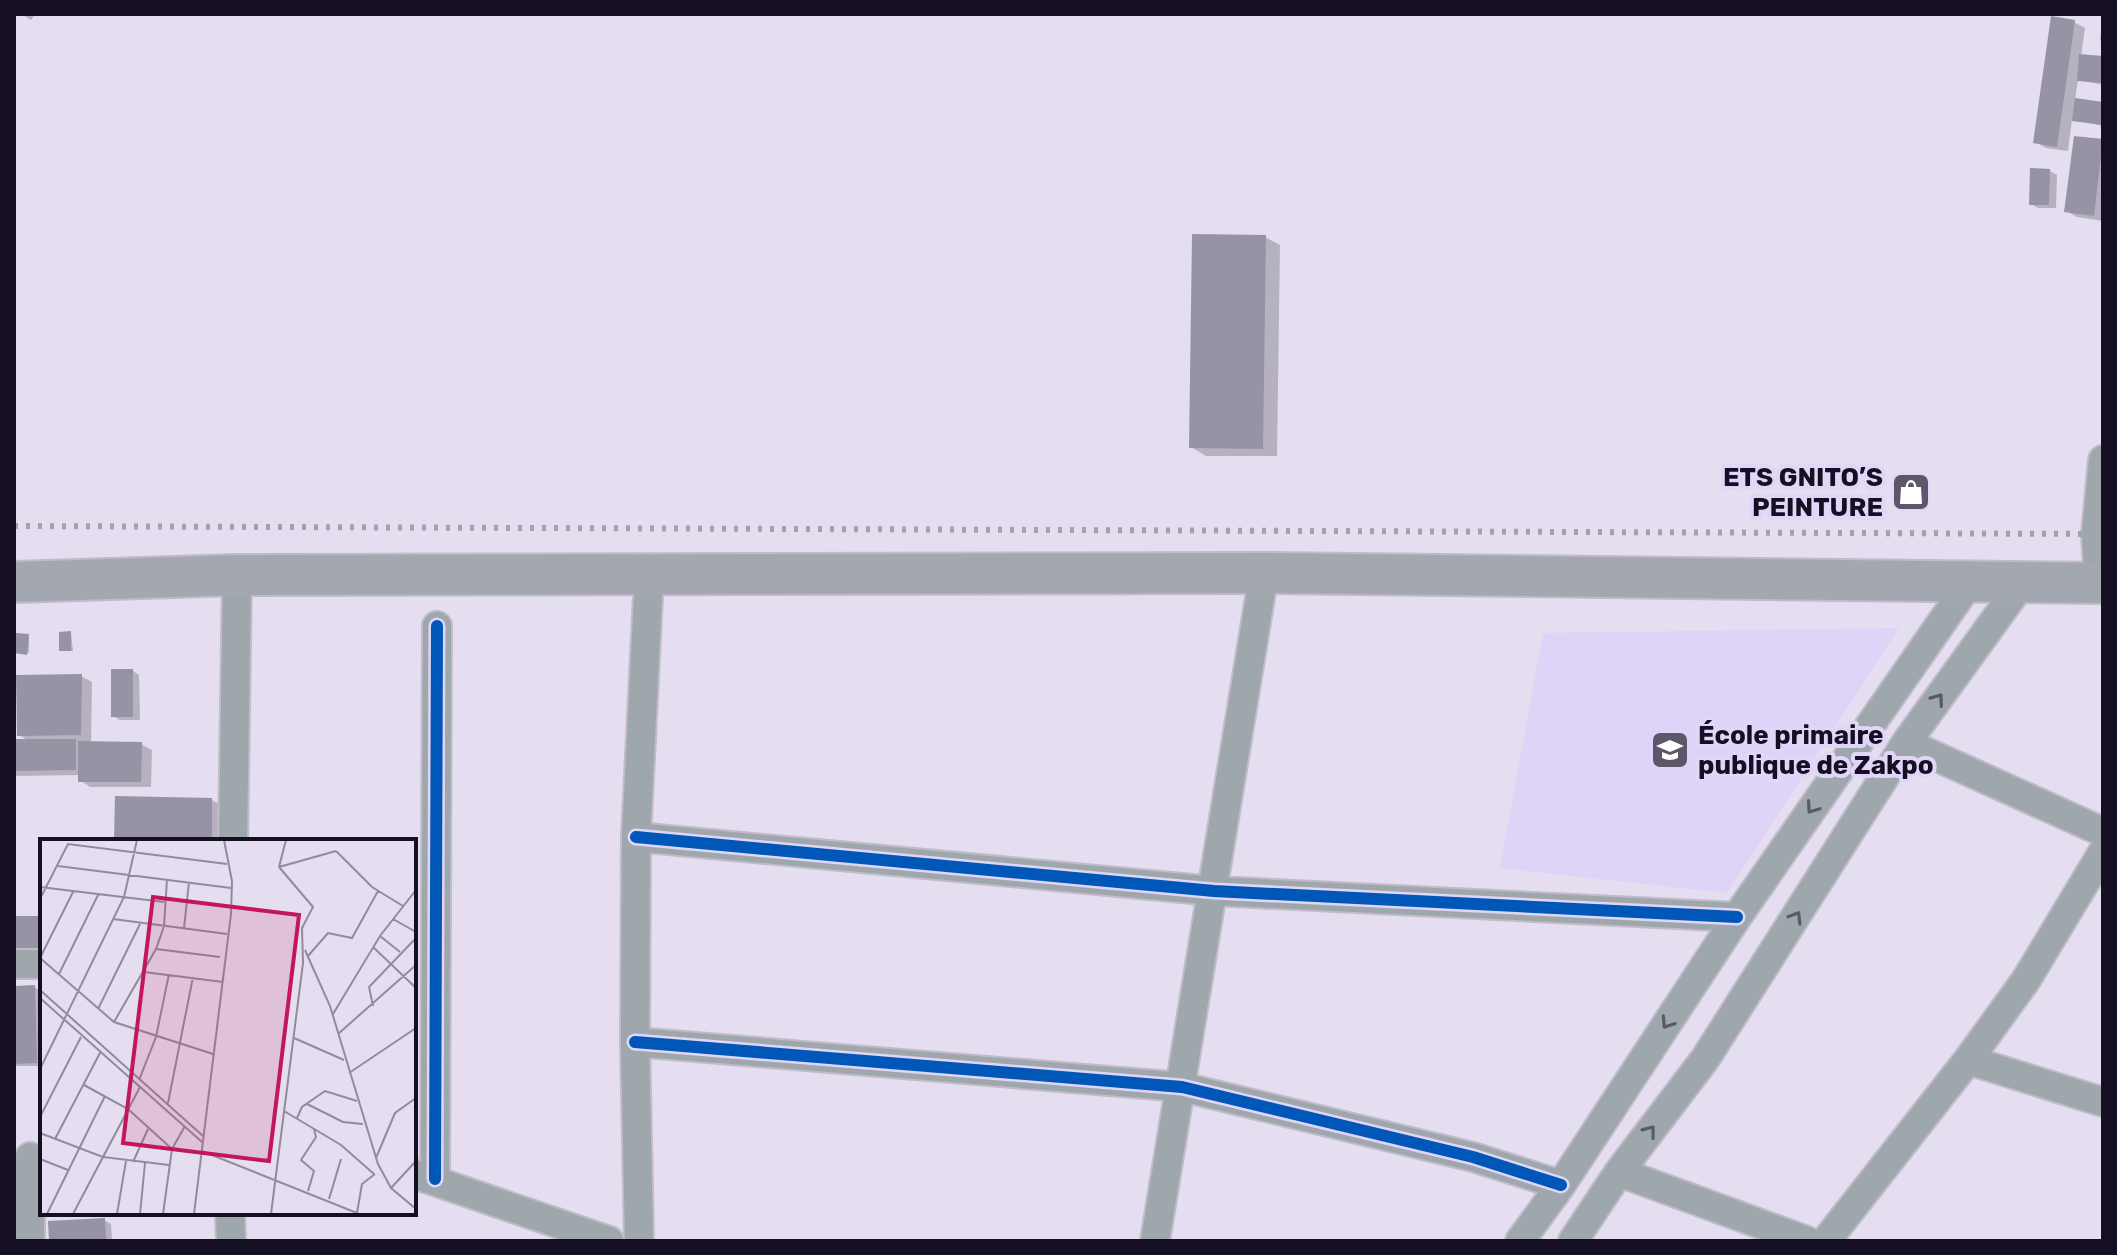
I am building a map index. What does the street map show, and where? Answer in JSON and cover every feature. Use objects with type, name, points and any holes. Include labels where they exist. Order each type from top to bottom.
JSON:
[{"type":"highway","points":[[14,582],[237,575],[1264,573],[2101,583]]},
{"type":"street","points":[[2101,583],[2096,534],[2103,460]]},
{"type":"street","points":[[1155,1241],[1264,573]]},
{"type":"street","points":[[233,839],[237,575]]},
{"type":"street","points":[[639,1241],[635,1042],[636,837],[649,576]]},
{"type":"street","points":[[1573,1241],[1619,1172],[1705,1059],[1906,743],[2024,580]]},
{"type":"street","points":[[1520,1241],[1561,1185],[1737,917],[1969,583]]},
{"type":"street","points":[[437,626],[425,1176],[609,1241]]},
{"type":"street","points":[[1906,743],[2103,832]]},
{"type":"street","points":[[636,837],[1214,891],[1737,917]]},
{"type":"street","points":[[1826,1241],[1968,1060],[2026,980],[2103,852]]},
{"type":"street","points":[[14,964],[40,964]]},
{"type":"street","points":[[635,1042],[1182,1087],[1473,1157],[1561,1185]]},
{"type":"street","points":[[1968,1060],[2103,1102]]},
{"type":"street","points":[[29,1157],[30,1241]]},
{"type":"street","points":[[1619,1172],[1807,1241]]},
{"type":"street","points":[[230,1215],[231,1241]]},
{"type":"shaded area","name":"École primaire publique de Zakpo","points":[[1899,628],[1727,893],[1500,868],[1543,633]]},
{"type":"building","points":[[2051,16],[2075,20],[2057,147],[2033,143]]},
{"type":"building","points":[[2079,54],[2103,56],[2103,83],[2077,81]]},
{"type":"building","points":[[2075,98],[2103,102],[2103,125],[2072,121]]},
{"type":"building","points":[[2074,136],[2103,139],[2094,216],[2064,212]]},
{"type":"building","points":[[2030,168],[2050,169],[2049,205],[2029,205]]},
{"type":"building","points":[[1192,234],[1266,235],[1263,449],[1189,448]]},
{"type":"building","points":[[71,631],[71,651],[59,651],[59,632]]},
{"type":"building","points":[[16,633],[29,634],[27,655],[14,653]]},
{"type":"building","points":[[111,669],[133,669],[133,717],[111,717]]},
{"type":"building","points":[[82,674],[81,735],[17,736],[16,675]]},
{"type":"building","points":[[14,739],[76,739],[76,770],[14,771]]},
{"type":"building","points":[[78,741],[142,742],[141,782],[78,782]]},
{"type":"building","points":[[115,796],[212,798],[212,839],[114,839]]},
{"type":"building","points":[[14,916],[40,916],[40,950],[14,950]]},
{"type":"building","points":[[35,985],[37,1063],[14,1064],[14,986]]},
{"type":"building","points":[[105,1218],[106,1241],[49,1241],[48,1221]]},
{"type":"railway","points":[[14,526],[2103,534]]},
{"type":"cycle path","points":[[435,1179],[437,626]]},
{"type":"cycle path","points":[[636,837],[1214,891],[1737,917]]},
{"type":"cycle path","points":[[635,1042],[1182,1087],[1473,1157],[1561,1185]]},
{"type":"place","name":"ETS GNITO’S PEINTURE","points":[[1911,492]]},
{"type":"place","name":"École primaire publique de Zakpo","points":[[1670,750]]}]
